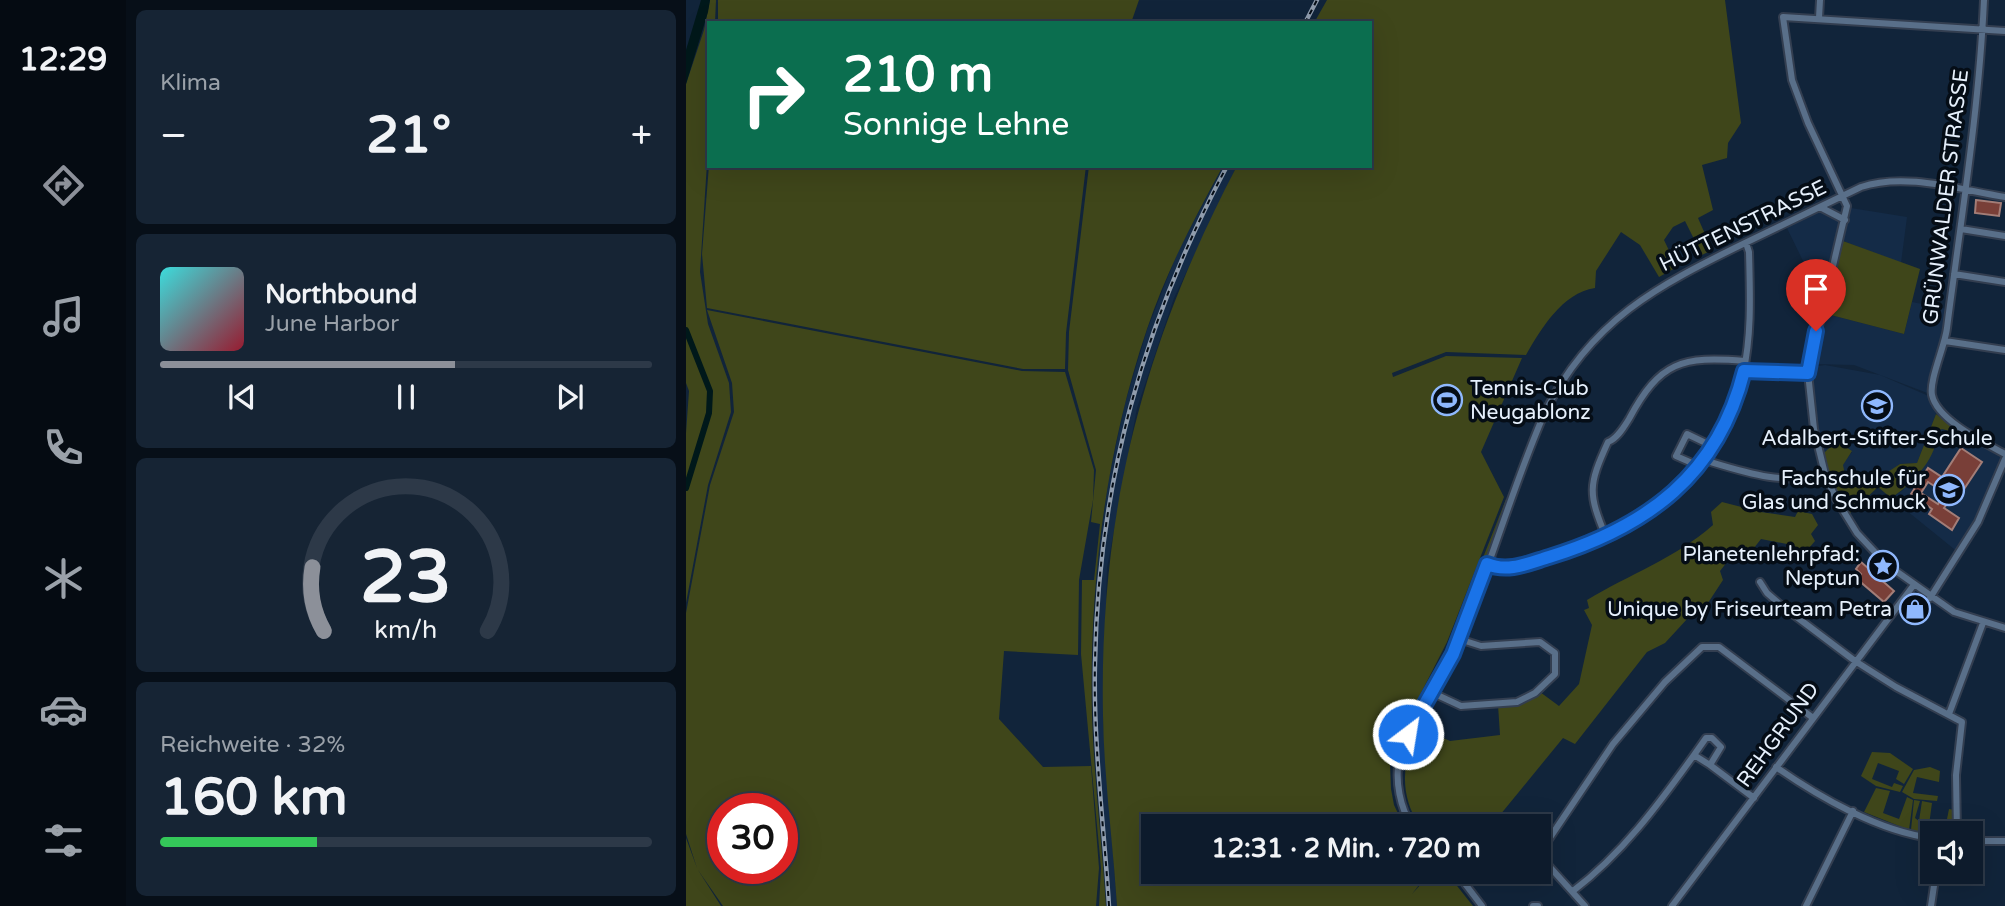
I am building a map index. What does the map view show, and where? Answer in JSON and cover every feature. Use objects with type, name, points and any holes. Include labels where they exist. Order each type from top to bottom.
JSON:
[{"type":"street","points":[[1819,18],[1820,0]]},
{"type":"street","name":"GRÜNWALDER STRASSE","points":[[1984,0],[1966,191],[1945,341],[1932,396],[1944,414],[2005,457]]},
{"type":"street","points":[[2005,31],[1783,17],[1792,80],[1808,123],[1847,206],[1808,373],[1814,429],[1825,474],[1836,499],[1857,533],[1877,556],[1913,586],[1954,612],[2005,628]]},
{"type":"street","name":"HÜTTENSTRASSE","points":[[1407,814],[1401,798],[1399,758],[1408,734],[1433,693],[1459,639],[1545,412],[1582,353],[1616,319],[1679,274],[1844,195],[1875,183],[1887,182],[2005,197]]},
{"type":"street","points":[[1820,207],[1845,220]]},
{"type":"street","points":[[1961,229],[2005,236]]},
{"type":"street","points":[[1487,564],[1504,569],[1516,567],[1606,537],[1660,505],[1699,467],[1725,423],[1744,371],[1750,317],[1749,252],[1746,243]]},
{"type":"street","points":[[1954,274],[2005,282]]},
{"type":"street","points":[[1945,341],[2005,350]]},
{"type":"street","points":[[1606,537],[1594,507],[1591,485],[1608,442],[1615,440],[1625,426],[1644,391],[1659,373],[1678,362],[1705,358],[1745,361]]},
{"type":"street","points":[[1744,371],[1808,373]]},
{"type":"street","points":[[1699,467],[1676,456],[1687,434],[1712,446]]},
{"type":"street","points":[[1930,598],[1969,540],[2005,457]]},
{"type":"street","points":[[1704,460],[1781,480],[1810,479],[1825,474]]},
{"type":"street","points":[[1760,582],[1767,593],[1782,606],[1856,661],[1964,725],[1957,769],[1957,821]]},
{"type":"street","name":"REHGRUND","points":[[1672,906],[1913,586]]},
{"type":"street","points":[[1949,715],[1983,623]]},
{"type":"street","points":[[1433,693],[1461,706],[1517,702],[1535,693],[1556,674],[1555,653],[1540,642],[1481,646],[1459,639]]},
{"type":"street","points":[[1585,906],[1540,856],[1547,840],[1614,744],[1665,682],[1702,647],[1719,647],[1813,718]]},
{"type":"street","points":[[1573,891],[1597,873],[1629,838],[1702,740],[1712,738],[1721,747],[1710,765]]},
{"type":"street","points":[[1693,755],[1754,798]]},
{"type":"street","points":[[1776,767],[1815,793],[1853,811],[1920,835]]},
{"type":"street","points":[[1806,906],[1853,811]]},
{"type":"street","points":[[1983,841],[2005,841]]},
{"type":"street","points":[[1465,884],[1482,906]]},
{"type":"street","points":[[1931,906],[1934,884]]},
{"type":"shaded area","points":[[701,0],[710,0],[708,12],[686,84],[686,50]]},
{"type":"shaded area","points":[[1222,168],[1236,168],[1174,298],[1137,408],[1107,568],[1103,718],[1117,906],[1106,906],[1095,766],[1092,662],[1097,565],[1108,482],[1125,403],[1147,330],[1178,251]]},
{"type":"shaded area","points":[[1851,208],[1907,217],[1901,263],[1843,241]]},
{"type":"shaded area","points":[[1819,210],[1842,222],[1829,272],[1804,263],[1786,226]]},
{"type":"shaded area","points":[[1912,302],[1947,309],[1930,394],[1854,365],[1812,364],[1823,313],[1904,334]]},
{"type":"shaded area","points":[[1825,365],[1880,375],[1931,397],[1936,414],[1917,463],[1900,464],[1877,480],[1864,475],[1846,481],[1842,465],[1852,452],[1823,454],[1818,429],[1812,367]]},
{"type":"shaded area","points":[[1942,429],[1957,433],[1959,431],[2003,456],[1977,520],[1959,553],[1891,498],[1903,490],[1935,432]]},
{"type":"green space","points":[[710,0],[716,0],[715,21],[707,21],[707,163],[700,272],[708,324],[729,383],[731,412],[708,485],[686,603],[686,433],[689,391],[686,383],[686,84],[704,30]]},
{"type":"green space","points":[[718,0],[1139,0],[1132,21],[718,21]]},
{"type":"green space","points":[[1327,0],[1725,0],[1741,123],[1728,143],[1727,158],[1702,165],[1713,210],[1698,218],[1712,250],[1702,255],[1685,221],[1673,227],[1664,240],[1677,267],[1659,277],[1640,245],[1621,232],[1596,271],[1595,288],[1583,291],[1563,305],[1546,324],[1526,355],[1446,352],[1392,373],[1393,377],[1446,356],[1522,358],[1481,452],[1504,497],[1447,642],[1395,744],[1390,764],[1391,789],[1398,814],[1141,814],[1141,884],[1420,884],[1412,894],[1421,884],[1456,884],[1473,906],[1117,906],[1104,740],[1104,641],[1109,570],[1119,500],[1133,432],[1152,365],[1204,233],[1236,168],[1372,168],[1372,21],[1315,21]]},
{"type":"green space","points":[[709,168],[1086,168],[1066,333],[1065,369],[1023,369],[707,308],[702,254]]},
{"type":"green space","points":[[1089,168],[1222,168],[1172,266],[1147,329],[1132,376],[1110,472],[1097,569],[1092,667],[1094,763],[1106,906],[1099,906],[1101,868],[1081,654],[1082,580],[1094,580],[1100,524],[1091,522],[1096,470],[1068,370],[1069,332]]},
{"type":"green space","points":[[1843,241],[1920,269],[1904,334],[1823,313]]},
{"type":"green space","points":[[707,310],[1022,371],[1065,372],[1094,470],[1093,500],[1079,580],[1078,655],[1004,651],[999,719],[1043,767],[1091,766],[1099,868],[1096,906],[723,906],[708,884],[798,884],[798,793],[707,793],[707,883],[698,870],[721,906],[686,906],[686,838],[697,868],[686,834],[686,613],[710,485],[734,412],[732,383]]},
{"type":"green space","points":[[1936,414],[1959,431],[1957,433],[1942,429],[1936,432],[1936,441],[1929,460],[1907,486],[1891,498],[1878,487],[1849,514],[1827,474],[1823,454],[1836,441],[1852,451],[1843,465],[1846,480],[1864,475],[1877,479],[1900,464],[1917,463]]},
{"type":"green space","points":[[1506,499],[1508,501],[1453,643],[1450,642]]},
{"type":"green space","points":[[1722,502],[1795,517],[1798,511],[1812,514],[1818,525],[1811,534],[1815,541],[1804,554],[1787,544],[1761,539],[1750,553],[1738,548],[1720,571],[1723,580],[1706,606],[1700,605],[1665,643],[1647,652],[1575,744],[1563,738],[1501,814],[1413,814],[1408,802],[1405,776],[1409,751],[1420,727],[1450,741],[1500,735],[1498,705],[1528,700],[1540,692],[1559,706],[1579,684],[1592,625],[1584,610],[1589,608],[1587,600],[1698,537],[1713,525],[1711,512]]},
{"type":"green space","points":[[1872,752],[1890,753],[1913,769],[1904,784],[1896,779],[1899,771],[1878,763],[1872,779],[1892,787],[1894,783],[1903,786],[1900,792],[1876,786],[1861,776]]},
{"type":"green space","points":[[1930,767],[1940,771],[1939,782],[1917,777],[1913,793],[1938,796],[1937,801],[1914,799],[1902,792],[1914,770]]},
{"type":"green space","points":[[1876,788],[1890,791],[1883,813],[1899,819],[1907,797],[1913,800],[1909,830],[1864,812]]},
{"type":"green space","points":[[1914,800],[1920,801],[1915,818],[1919,821],[1922,801],[1932,803],[1930,821],[1920,821],[1920,832],[1911,830]]},
{"type":"green space","points":[[1949,809],[1954,810],[1954,821],[1947,821]]},
{"type":"building","points":[[1976,200],[2001,203],[1999,216],[1975,213]]},
{"type":"building","name":"Fachschule für Glas und Schmuck","points":[[1961,448],[1982,462],[1962,492],[1958,489],[1944,508],[1959,518],[1952,530],[1929,514],[1932,509],[1911,494],[1928,468],[1942,477]],"holes":[[[1928,482],[1945,493],[1938,504],[1921,493]]]},
{"type":"building","points":[[1861,562],[1894,591],[1884,602],[1857,579],[1861,574],[1856,569]]},
{"type":"waterway","points":[[686,330],[710,391],[709,413],[686,488]]},
{"type":"railway","points":[[1306,21],[1317,0]]},
{"type":"railway","points":[[1109,906],[1095,693],[1098,596],[1105,532],[1116,468],[1149,345],[1197,225],[1226,168]]},
{"type":"place","name":"Tennis-Club Neugablonz","points":[[1447,400]]},
{"type":"place","name":"Adalbert-Stifter-Schule","points":[[1877,406]]},
{"type":"place","name":"Fachschule für Glas und Schmuck","points":[[1949,490]]},
{"type":"place","name":"Planetenlehrpfad: Neptun","points":[[1883,566]]},
{"type":"place","name":"Unique by Friseurteam Petra","points":[[1915,609]]},
{"type":"route","points":[[1408,734],[1453,654],[1487,564],[1504,569],[1516,567],[1579,548],[1636,522],[1660,505],[1704,460],[1725,423],[1744,371],[1808,373],[1816,331]]}]
